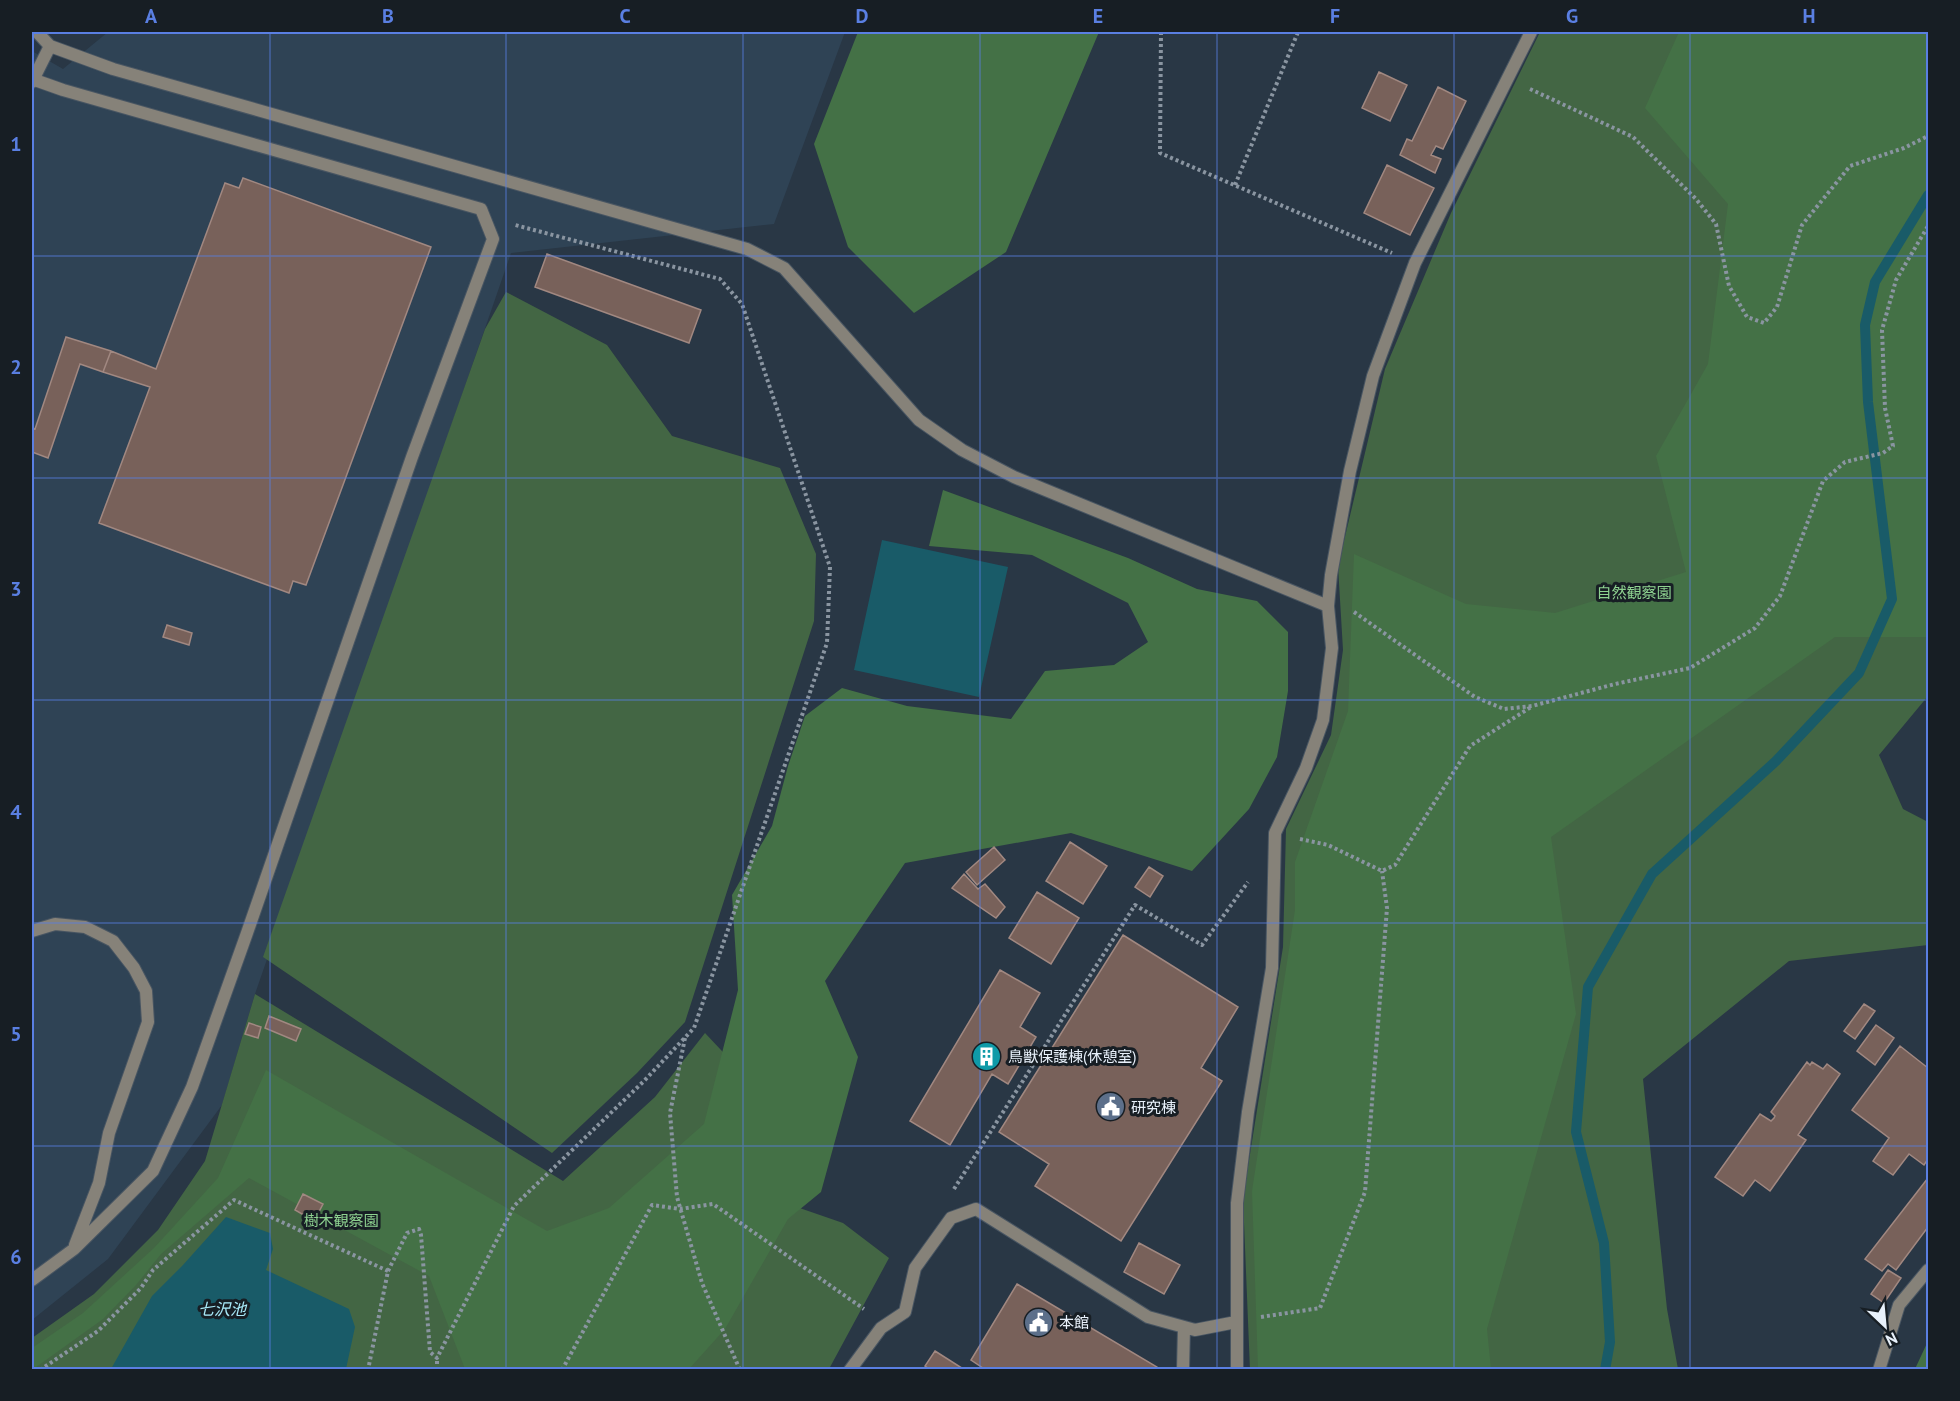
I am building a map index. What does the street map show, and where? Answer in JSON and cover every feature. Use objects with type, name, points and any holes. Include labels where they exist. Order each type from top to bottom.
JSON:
[{"type":"street","points":[[37,32],[50,46],[113,69],[747,249],[784,268],[919,420],[962,450],[1014,477],[1328,606]]},
{"type":"street","points":[[1237,1370],[1237,1203],[1248,1112],[1272,968],[1275,833],[1306,768],[1323,720],[1332,648],[1328,606],[1331,575],[1350,471],[1373,376],[1415,263],[1531,32]]},
{"type":"street","points":[[32,1280],[74,1249],[153,1171],[192,1087],[412,457],[493,239],[481,208],[32,80],[50,46]]},
{"type":"street","points":[[32,931],[55,924],[85,927],[113,941],[134,968],[146,991],[148,1022],[109,1133],[99,1183],[74,1249]]},
{"type":"street","points":[[850,1370],[881,1329],[905,1312],[915,1269],[951,1218],[976,1209],[1148,1317],[1195,1330],[1236,1322]]},
{"type":"street","points":[[1879,1370],[1899,1305],[1929,1270]]},
{"type":"street","points":[[1183,1370],[1184,1327]]},
{"type":"path","points":[[1161,32],[1160,153],[1415,263]]},
{"type":"path","points":[[1235,185],[1298,32]]},
{"type":"path","points":[[1508,79],[1633,137],[1696,199],[1716,224],[1729,286],[1747,317],[1764,322],[1777,307],[1802,225],[1850,166],[1929,136]]},
{"type":"path","points":[[437,1370],[437,1358],[514,1206],[644,1082],[694,1028],[827,643],[830,567],[742,304],[720,279],[506,223],[488,226]]},
{"type":"path","points":[[1328,606],[1344,605],[1475,697],[1504,709],[1532,706],[1615,684],[1690,668],[1755,628],[1780,596],[1823,481],[1845,462],[1883,453],[1893,446],[1885,408],[1882,330],[1896,280],[1929,226]]},
{"type":"path","points":[[1382,871],[1395,865],[1470,746],[1532,706]]},
{"type":"path","points":[[1275,833],[1328,845],[1382,871]]},
{"type":"path","points":[[1236,1322],[1320,1308],[1365,1192],[1387,908],[1382,871]]},
{"type":"path","points":[[964,1214],[953,1190],[1135,905],[1202,945],[1250,880],[1273,877]]},
{"type":"path","points":[[685,1038],[670,1113],[677,1197],[702,1283],[740,1370]]},
{"type":"path","points":[[40,1370],[98,1331],[141,1288],[153,1270],[234,1200],[388,1271]]},
{"type":"path","points":[[562,1370],[652,1205],[680,1209],[713,1204],[887,1324]]},
{"type":"path","points":[[368,1370],[388,1271],[407,1233],[419,1229],[430,1353],[437,1358]]},
{"type":"shaded area","points":[[108,32],[845,32],[774,224],[511,253],[255,994],[222,1105],[108,1259],[32,1320],[32,51],[63,69]]},
{"type":"green space","points":[[858,32],[1099,32],[1006,252],[914,313],[848,247],[814,144]]},
{"type":"green space","name":"自然観察園","points":[[1540,32],[1928,32],[1928,696],[1879,755],[1903,809],[1928,822],[1928,945],[1789,961],[1643,1079],[1667,1309],[1678,1369],[1250,1370],[1243,1198],[1283,947],[1286,829],[1331,735],[1343,650],[1338,566],[1385,369],[1451,213]]},
{"type":"green space","points":[[1679,32],[1928,32],[1928,637],[1835,637],[1551,837],[1576,1014],[1487,1329],[1491,1369],[1258,1369],[1252,1191],[1295,910],[1295,862],[1348,711],[1354,554],[1466,604],[1555,613],[1686,572],[1656,456],[1708,364],[1728,204],[1645,108]]},
{"type":"green space","points":[[506,292],[607,345],[672,436],[780,468],[816,554],[814,621],[685,1022],[637,1073],[552,1153],[263,957],[485,329]]},
{"type":"green space","points":[[943,490],[1128,558],[1197,589],[1257,601],[1288,632],[1288,691],[1277,757],[1249,809],[1192,871],[1071,833],[905,863],[825,981],[858,1057],[821,1192],[788,1219],[725,1329],[689,1369],[465,1369],[429,1276],[249,1178],[161,1254],[136,1285],[103,1319],[32,1370],[32,1348],[83,1313],[154,1248],[218,1178],[266,1070],[547,1231],[609,1208],[704,1124],[738,990],[732,895],[772,826],[788,766],[805,716],[842,688],[907,706],[1011,719],[1045,671],[1114,665],[1148,642],[1128,603],[1032,555],[929,546]]},
{"type":"green space","name":"樹木観察園","points":[[255,994],[563,1181],[655,1097],[705,1033],[785,1118],[745,1189],[843,1223],[889,1258],[829,1369],[32,1370],[32,1338],[94,1294],[158,1230],[205,1161]]},
{"type":"green space","points":[[1928,1341],[1928,1369],[1915,1369]]},
{"type":"water","points":[[882,540],[1008,567],[979,697],[854,670]]},
{"type":"water","name":"七沢池","points":[[226,1217],[270,1233],[273,1249],[266,1270],[349,1309],[355,1327],[346,1369],[111,1369],[152,1296]]},
{"type":"building","points":[[1379,72],[1407,85],[1390,121],[1362,108]]},
{"type":"building","points":[[1438,87],[1466,101],[1443,149],[1436,146],[1431,155],[1441,159],[1435,173],[1400,155],[1407,139],[1412,141]]},
{"type":"building","points":[[1387,165],[1434,188],[1410,235],[1364,213]]},
{"type":"building","points":[[243,178],[431,247],[306,585],[293,581],[289,593],[99,523],[150,387],[103,372],[111,351],[156,369],[225,183],[239,188]]},
{"type":"building","points":[[547,254],[701,310],[689,343],[535,287]]},
{"type":"building","points":[[66,337],[111,351],[103,372],[80,364],[48,458],[32,452],[32,428],[35,429]]},
{"type":"building","points":[[167,625],[192,633],[189,645],[163,637]]},
{"type":"building","points":[[1070,842],[1107,866],[1083,904],[1046,881]]},
{"type":"building","points":[[994,847],[1005,860],[977,885],[966,872]]},
{"type":"building","points":[[1149,867],[1163,876],[1150,897],[1135,887]]},
{"type":"building","points":[[964,874],[978,889],[985,884],[1005,907],[996,918],[952,888]]},
{"type":"building","points":[[1037,892],[1079,918],[1051,964],[1009,938]]},
{"type":"building","name":"研究棟","points":[[1123,935],[1238,1007],[1201,1068],[1222,1081],[1121,1241],[1035,1186],[1049,1164],[999,1132]]},
{"type":"building","name":"鳥獣保護棟(休憩室)","points":[[1000,970],[1040,993],[1020,1027],[1036,1037],[1008,1084],[992,1074],[950,1145],[910,1121]]},
{"type":"building","points":[[1864,1004],[1875,1011],[1855,1039],[1844,1031]]},
{"type":"building","points":[[269,1016],[301,1029],[296,1041],[265,1028]]},
{"type":"building","points":[[249,1023],[261,1027],[258,1038],[245,1034]]},
{"type":"building","points":[[1876,1025],[1894,1038],[1875,1065],[1857,1051]]},
{"type":"building","points":[[1900,1046],[1928,1068],[1928,1159],[1924,1165],[1909,1154],[1893,1175],[1873,1161],[1889,1138],[1852,1110]]},
{"type":"building","points":[[1807,1062],[1810,1065],[1812,1062],[1823,1069],[1827,1064],[1840,1074],[1798,1135],[1806,1140],[1770,1191],[1755,1180],[1743,1196],[1715,1177],[1760,1114],[1771,1121],[1774,1118],[1771,1112]]},
{"type":"building","points":[[1928,1178],[1928,1227],[1896,1270],[1888,1264],[1882,1271],[1865,1259]]},
{"type":"building","points":[[303,1194],[323,1204],[314,1221],[295,1210]]},
{"type":"building","points":[[1139,1243],[1180,1265],[1164,1294],[1124,1272]]},
{"type":"building","points":[[1888,1270],[1901,1278],[1884,1303],[1871,1294]]},
{"type":"building","name":"本館","points":[[1017,1284],[1157,1367],[1156,1370],[986,1370],[971,1360]]},
{"type":"building","points":[[935,1351],[965,1370],[931,1370],[925,1366]]},
{"type":"waterway","points":[[1605,1370],[1610,1342],[1604,1243],[1576,1132],[1588,987],[1652,874],[1776,761],[1859,673],[1892,599],[1868,402],[1865,325],[1875,282],[1928,195]]},
{"type":"place","name":"鳥獣保護棟(休憩室)","points":[[987,1056]]},
{"type":"place","name":"研究棟","points":[[1110,1107]]},
{"type":"place","name":"本館","points":[[1038,1322]]}]
